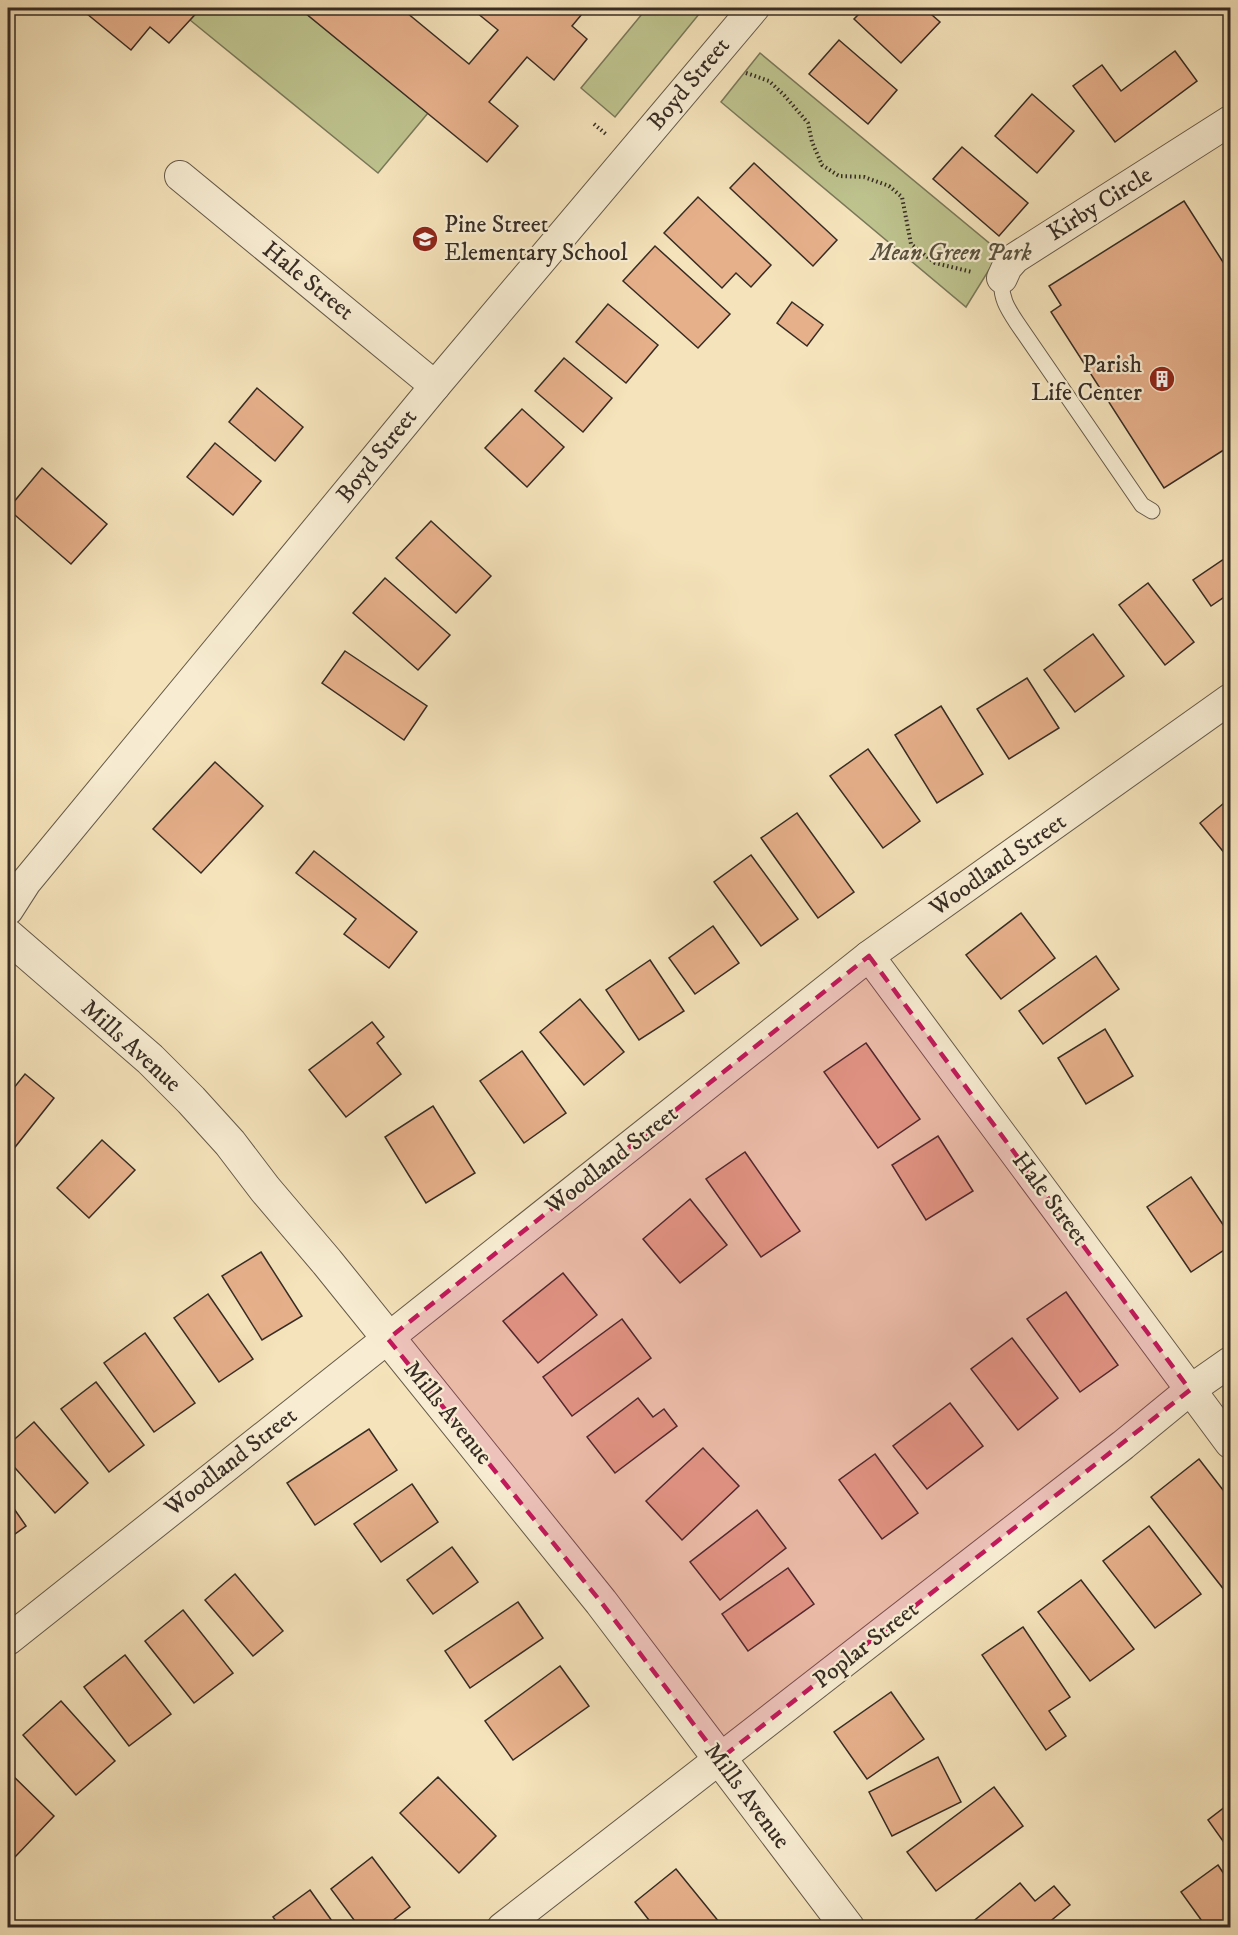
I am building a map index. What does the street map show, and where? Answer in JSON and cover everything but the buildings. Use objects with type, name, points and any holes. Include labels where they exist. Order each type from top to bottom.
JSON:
[{"type":"street","name":"Boyd Street","points":[[8,910],[26,882],[435,386],[754,8]]},
{"type":"street","name":"Kirby Circle","points":[[1002,278],[1007,267],[1015,258],[1230,121]]},
{"type":"street","name":"Hale Street","points":[[180,176],[435,386]]},
{"type":"street","name":"Woodland Street","points":[[8,1640],[869,956],[1230,699]]},
{"type":"street","name":"Mills Avenue","points":[[8,936],[150,1059],[230,1143],[601,1602],[848,1928]]},
{"type":"street","name":"Hale Street","points":[[869,956],[1230,1443]]},
{"type":"street","name":"Poplar Street","points":[[502,1928],[1114,1452],[1190,1390],[1230,1362]]},
{"type":"lane","points":[[1002,278],[1003,302],[1142,505],[1152,512]]},
{"type":"path","points":[[746,74],[769,81],[784,94],[808,123],[812,142],[822,165],[839,176],[864,177],[889,186],[902,197],[911,244],[935,263],[1002,278]]},
{"type":"path","points":[[594,123],[609,136]]},
{"type":"highlighted area","points":[[869,956],[1190,1390],[720,1759],[601,1602],[388,1339]]},
{"type":"green space","points":[[201,8],[299,8],[428,113],[378,173],[190,20]]},
{"type":"green space","points":[[647,8],[704,8],[615,117],[581,88]]},
{"type":"green space","name":"Mean Green Park","points":[[760,53],[1000,252],[966,307],[721,102]]},
{"type":"place","name":"Pine Street Elementary School","points":[[425,239]]},
{"type":"place","name":"Parish Life Center","points":[[1162,379]]}]
